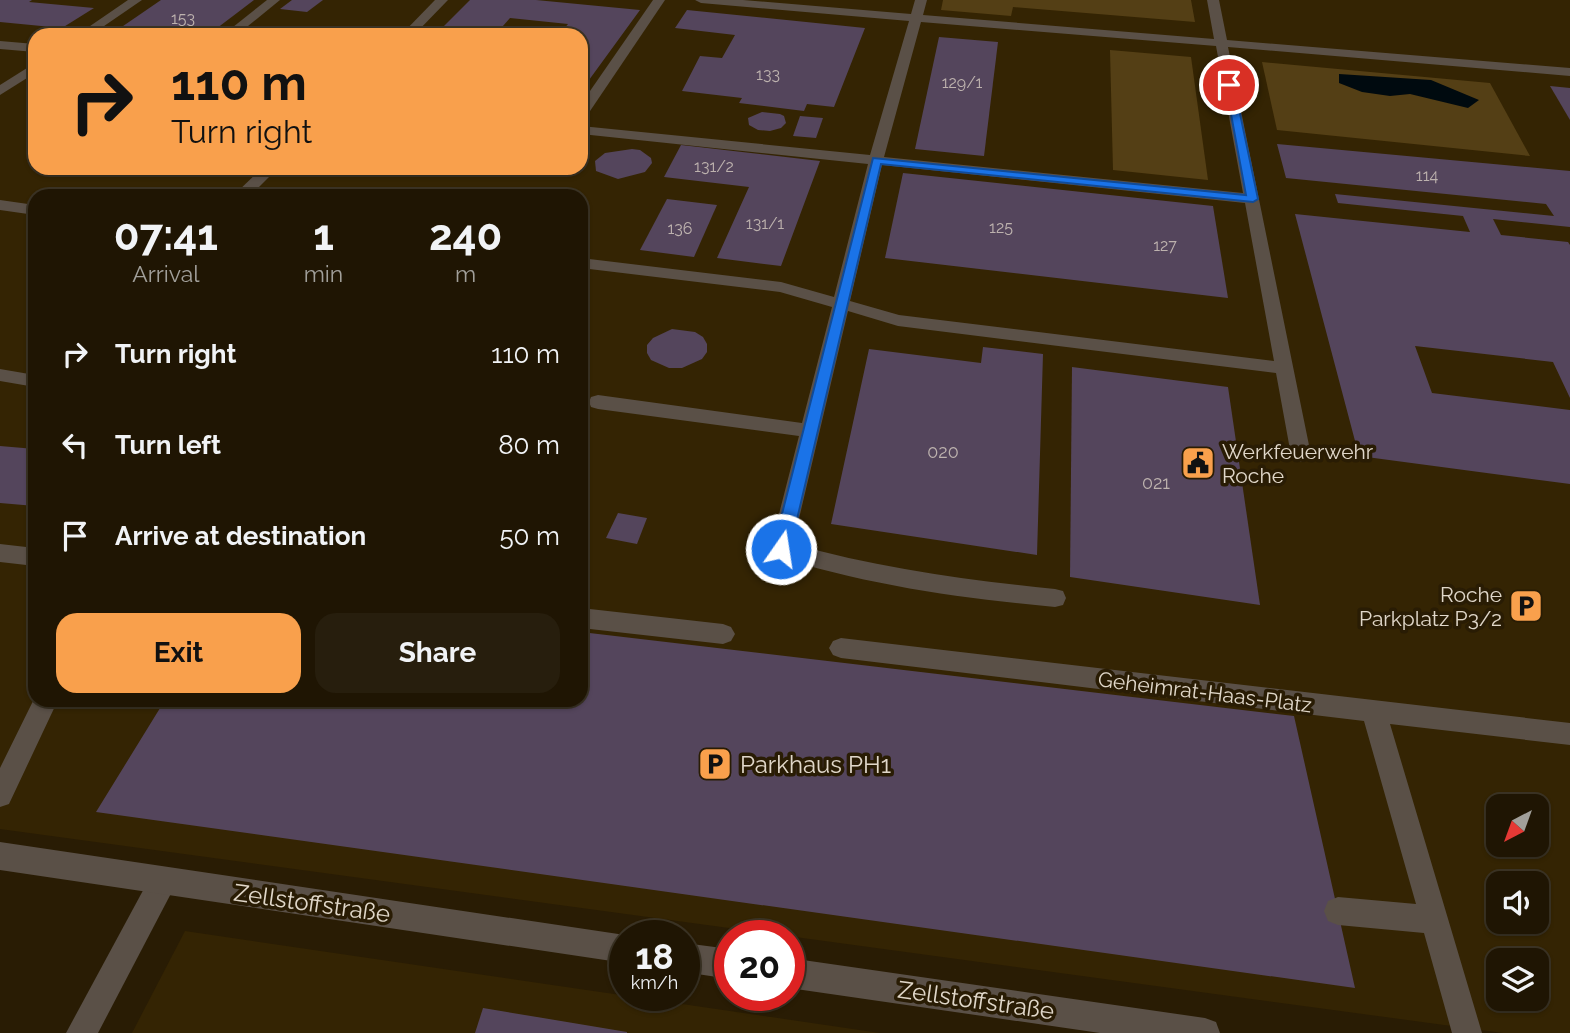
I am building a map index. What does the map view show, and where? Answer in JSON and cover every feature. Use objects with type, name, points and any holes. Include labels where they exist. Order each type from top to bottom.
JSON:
[{"type":"street","points":[[94,28],[136,0]]},
{"type":"street","points":[[238,28],[274,0]]},
{"type":"street","points":[[414,28],[442,0]]},
{"type":"street","points":[[588,104],[659,0]]},
{"type":"street","points":[[701,0],[1570,72]]},
{"type":"street","points":[[921,0],[876,160],[781,549],[848,568],[954,588],[1055,598]]},
{"type":"street","points":[[1213,0],[1301,455]]},
{"type":"street","points":[[0,45],[28,47]]},
{"type":"street","points":[[0,91],[28,72]]},
{"type":"street","points":[[588,131],[1253,199]]},
{"type":"street","points":[[248,189],[264,175]]},
{"type":"street","points":[[0,205],[28,209]]},
{"type":"street","points":[[588,264],[781,287],[898,320],[1285,368]]},
{"type":"street","points":[[0,375],[28,379]]},
{"type":"street","points":[[598,402],[809,431]]},
{"type":"street","points":[[0,553],[28,556]]},
{"type":"street","points":[[588,619],[723,634]]},
{"type":"street","name":"Geheimrat-Haas-Platz","points":[[841,648],[1570,734]]},
{"type":"street","points":[[0,794],[43,707]]},
{"type":"street","points":[[1374,712],[1467,1033]]},
{"type":"street","name":"Zellstoffstraße","points":[[0,856],[609,947]]},
{"type":"street","points":[[81,1033],[163,881]]},
{"type":"street","points":[[1338,911],[1434,920]]},
{"type":"street","name":"Zellstoffstraße","points":[[805,974],[1205,1033]]},
{"type":"shaded area","points":[[0,0],[1570,0],[1570,1033],[1503,1033],[805,938],[805,920],[714,920],[714,926],[700,924],[700,920],[670,920],[0,829]]},
{"type":"shaded area","points":[[943,0],[1191,0],[1195,22],[1013,7],[1011,16],[941,10]]},
{"type":"shaded area","points":[[1110,50],[1191,57],[1208,180],[1113,170]]},
{"type":"shaded area","points":[[1262,62],[1490,83],[1530,156],[1277,130]]},
{"type":"shaded area","points":[[1339,74],[1431,80],[1479,100],[1468,108],[1410,94],[1390,96],[1362,92],[1339,83]]},
{"type":"shaded area","points":[[185,931],[609,993],[609,1011],[700,1011],[700,1007],[714,1009],[714,1011],[730,1011],[880,1033],[132,1033]]},
{"type":"building","points":[[0,0],[32,0],[29,2],[94,8],[62,28],[0,22]]},
{"type":"building","points":[[161,0],[254,0],[217,28],[120,28]]},
{"type":"building","points":[[292,0],[323,0],[307,12],[280,9]]},
{"type":"building","points":[[470,0],[536,0],[640,10],[588,81],[588,28],[565,28],[568,24],[510,18],[501,28],[442,28]]},
{"type":"building","points":[[687,10],[865,28],[834,107],[807,104],[804,111],[739,103],[742,98],[682,91],[700,56],[722,58],[735,35],[675,28]]},
{"type":"building","points":[[939,37],[998,42],[984,156],[915,149]]},
{"type":"building","points":[[1550,86],[1570,88],[1570,120]]},
{"type":"building","points":[[762,112],[780,114],[784,116],[786,123],[781,128],[770,131],[758,130],[749,125],[748,118]]},
{"type":"building","points":[[800,116],[823,118],[816,138],[793,136]]},
{"type":"building","points":[[1277,144],[1570,171],[1570,227],[1493,219],[1501,235],[1568,242],[1570,245],[1570,398],[1553,362],[1415,346],[1432,393],[1570,410],[1570,484],[1359,456],[1295,214],[1470,232],[1463,216],[1338,203],[1335,194],[1554,216],[1546,204],[1286,178]]},
{"type":"building","points":[[681,145],[820,161],[781,266],[717,258],[749,187],[664,177]]},
{"type":"building","points":[[640,150],[651,158],[652,163],[645,172],[618,179],[596,171],[595,161],[605,153]]},
{"type":"building","points":[[903,173],[1213,206],[1228,298],[885,258]]},
{"type":"building","points":[[667,199],[717,205],[694,257],[640,250]]},
{"type":"building","points":[[672,329],[695,332],[703,337],[707,352],[702,359],[682,368],[669,368],[651,360],[647,345],[653,338]]},
{"type":"building","points":[[983,347],[1043,354],[1037,555],[831,524],[869,349],[981,363]]},
{"type":"building","points":[[1072,367],[1228,387],[1260,605],[1070,577]]},
{"type":"building","points":[[0,446],[28,448],[28,505],[0,503]]},
{"type":"building","points":[[618,513],[647,518],[637,544],[606,538]]},
{"type":"building","name":"Parkhaus PH1","points":[[588,633],[1294,716],[1355,988],[96,812],[161,707],[588,707]]},
{"type":"building","points":[[483,1008],[627,1032],[627,1033],[475,1033]]},
{"type":"place","name":"Werkfeuerwehr Roche","points":[[1198,463]]},
{"type":"place","name":"Roche Parkplatz P3/2","points":[[1526,606]]},
{"type":"place","name":"Parkhaus PH1","points":[[715,764]]},
{"type":"route","points":[[781,549],[876,160],[1253,199],[1229,85]]}]
